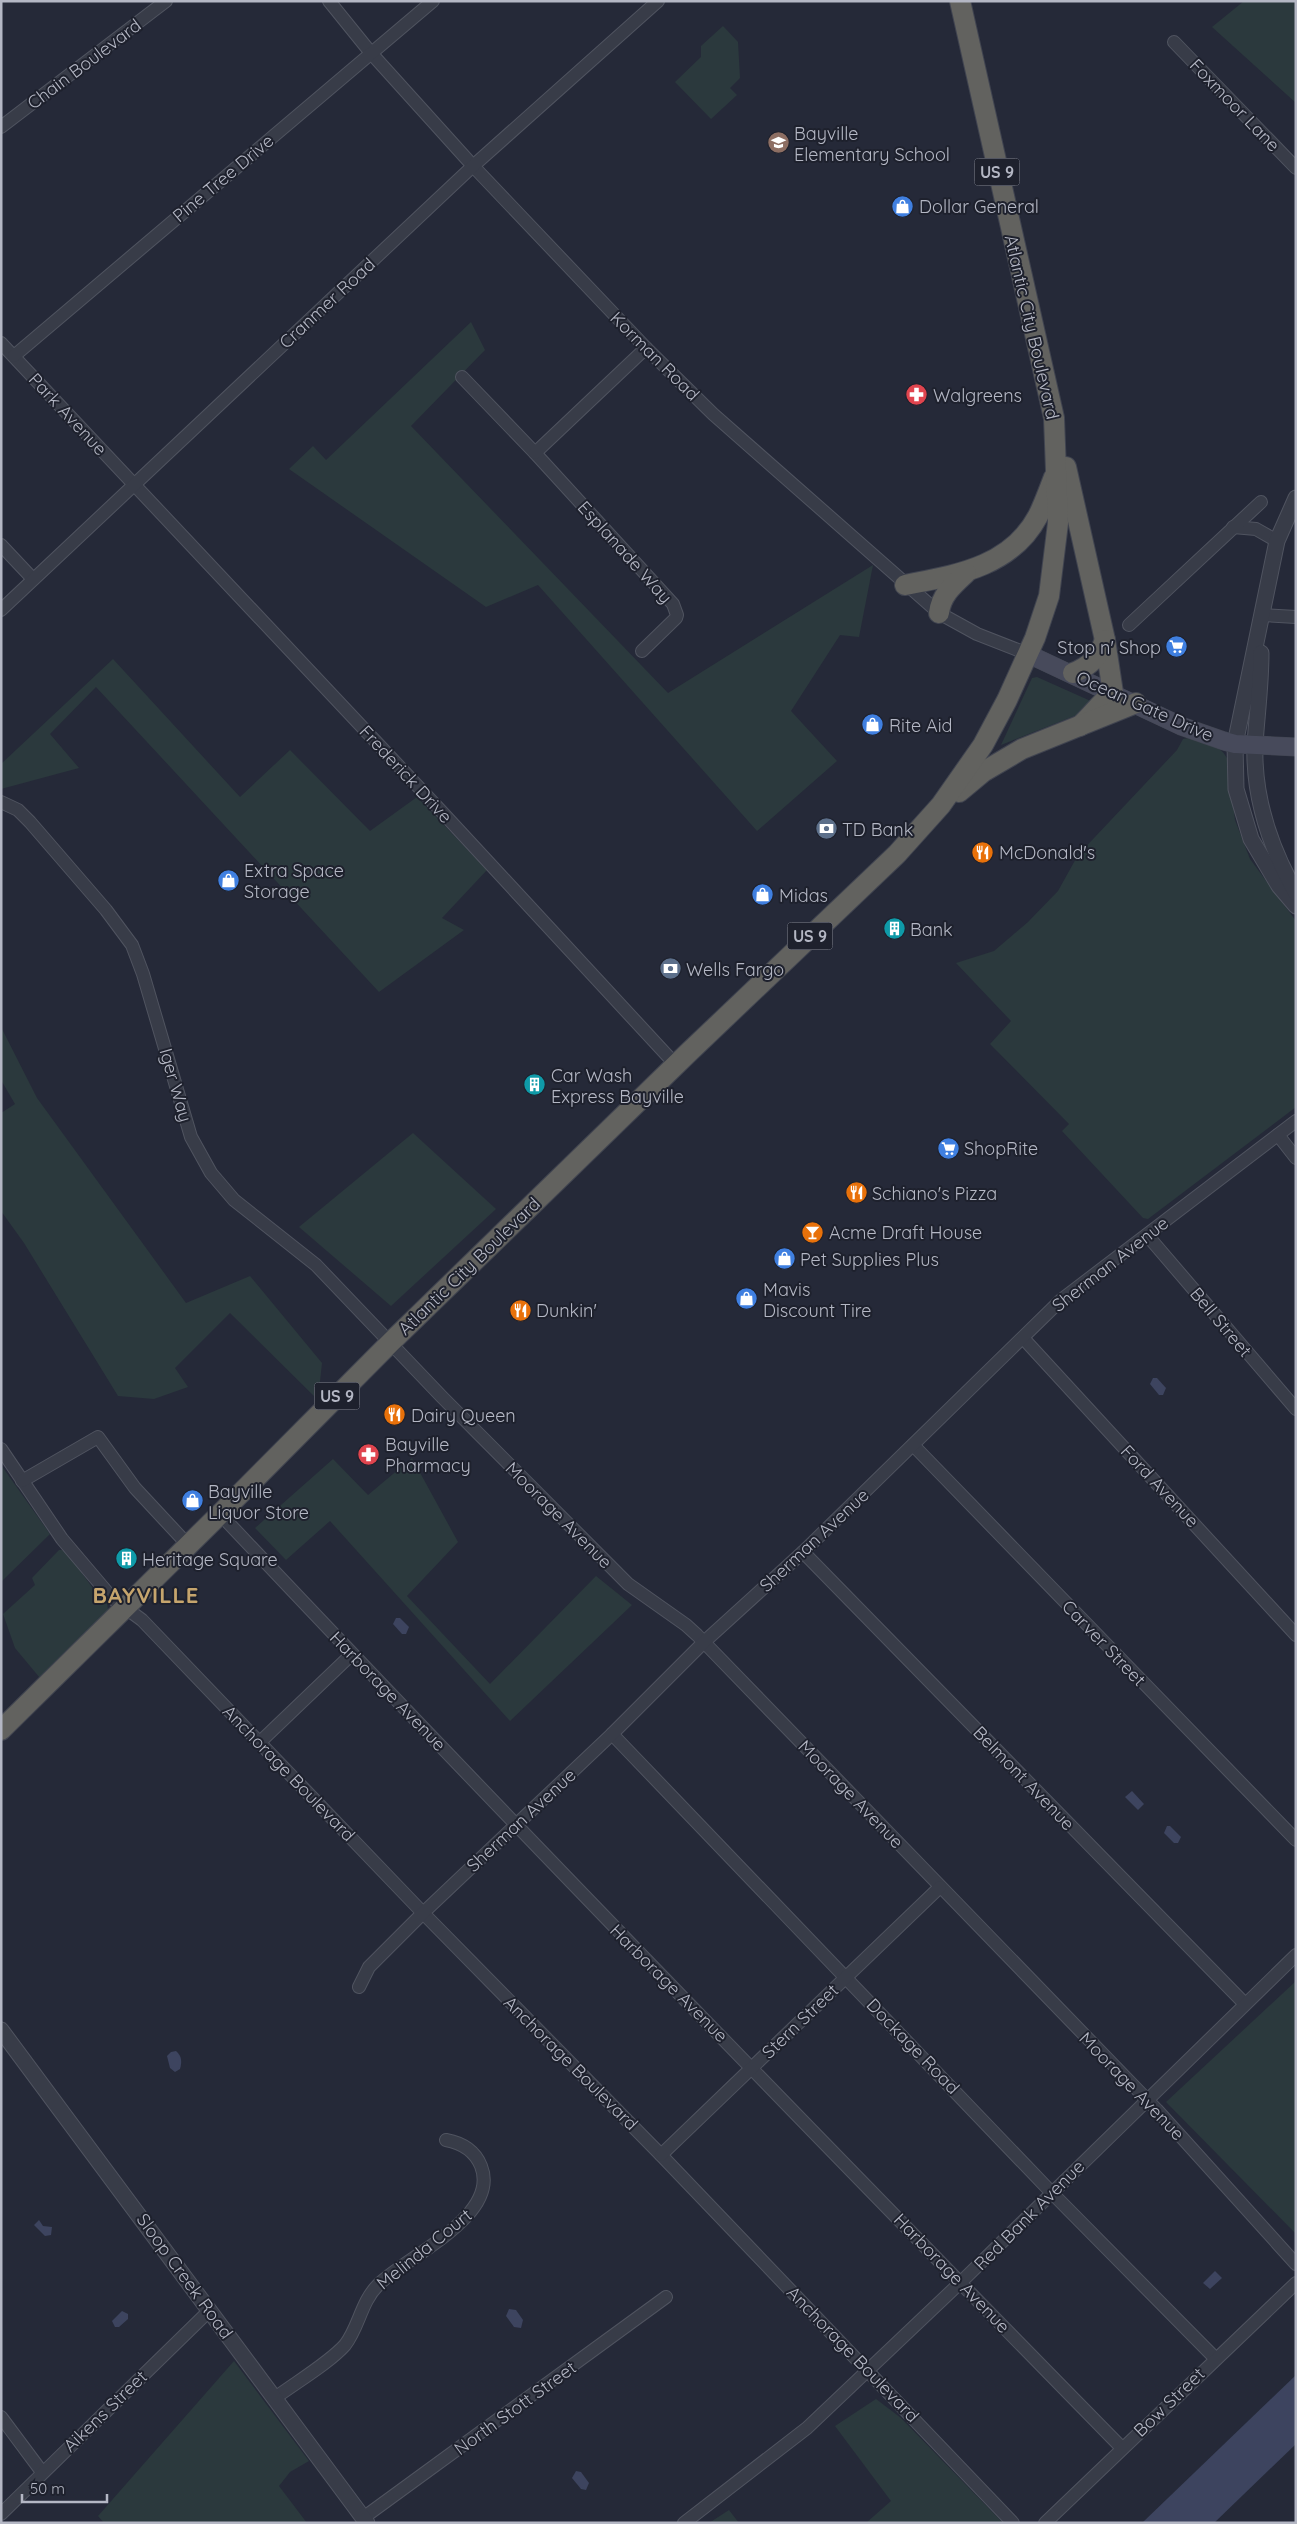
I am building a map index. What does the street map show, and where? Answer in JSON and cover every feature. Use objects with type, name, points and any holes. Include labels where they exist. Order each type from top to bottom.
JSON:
[{"type":"highway","name":"Atlantic City Boulevard","points":[[960,1],[1054,418],[1058,522],[1052,579],[1049,596],[1028,654]]},
{"type":"highway","points":[[1054,418],[1105,640],[1114,693],[1102,701],[1094,713],[1080,726]]},
{"type":"highway","points":[[905,586],[966,572],[1000,558],[1021,541],[1038,517],[1057,471]]},
{"type":"highway","points":[[939,613],[940,602],[948,590],[966,572]]},
{"type":"highway","points":[[1073,674],[1086,668],[1098,657],[1105,640]]},
{"type":"highway","name":"US 9","points":[[941,805],[983,745],[1028,654]]},
{"type":"highway","points":[[941,805],[1002,760],[1136,704]]},
{"type":"highway","name":"Atlantic City Boulevard","points":[[1,1730],[220,1514],[390,1342],[897,854],[941,805]]},
{"type":"main road","name":"Ocean Gate Drive","points":[[1028,654],[1181,726],[1234,744],[1296,747]]},
{"type":"street","name":"Chain Boulevard","points":[[1,127],[166,1]]},
{"type":"street","name":"Korman Road","points":[[329,1],[371,53],[473,166],[646,348],[713,414],[905,586],[939,613],[977,634],[1028,654]]},
{"type":"street","name":"Pine Tree Drive","points":[[14,356],[433,1]]},
{"type":"street","name":"Cranmer Road","points":[[1,610],[473,166],[658,1]]},
{"type":"street","name":"Foxmoor Lane","points":[[1174,42],[1296,168]]},
{"type":"street","name":"Park Avenue","points":[[1,343],[134,485]]},
{"type":"street","points":[[535,453],[646,348]]},
{"type":"street","name":"Esplanade Way","points":[[462,378],[535,453],[673,604],[677,615],[676,618],[642,651]]},
{"type":"street","name":"Frederick Drive","points":[[134,485],[442,812],[676,1065]]},
{"type":"street","points":[[1296,498],[1277,541],[1234,744],[1236,789],[1251,839],[1279,886],[1296,906]]},
{"type":"street","points":[[1129,625],[1261,502]]},
{"type":"street","points":[[1233,528],[1256,529],[1277,541]]},
{"type":"street","points":[[1,544],[34,579]]},
{"type":"street","points":[[1262,619],[1296,617]]},
{"type":"street","points":[[1262,619],[1261,680],[1255,745],[1257,783],[1264,822],[1286,875],[1296,893]]},
{"type":"street","name":"Iger Way","points":[[1,802],[18,810],[30,822],[106,910],[132,946],[145,982],[191,1137],[211,1173],[234,1200],[316,1266],[390,1342]]},
{"type":"street","name":"Sherman Avenue","points":[[359,1987],[369,1967],[423,1913],[612,1734],[704,1642],[803,1552],[1061,1300],[1296,1122]]},
{"type":"street","points":[[1278,1135],[1296,1158]]},
{"type":"street","name":"Bell Street","points":[[1147,1235],[1296,1409]]},
{"type":"street","name":"Ford Avenue","points":[[1023,1338],[1296,1635]]},
{"type":"street","name":"Moorage Avenue","points":[[390,1342],[628,1584],[686,1625],[704,1642],[1147,2099],[1296,2264]]},
{"type":"street","points":[[22,1481],[98,1437],[134,1488],[188,1545]]},
{"type":"street","name":"Carver Street","points":[[912,1445],[1296,1840]]},
{"type":"street","name":"Anchorage Boulevard","points":[[1,1449],[62,1538],[112,1598],[142,1620],[423,1913],[661,2155],[1013,2523]]},
{"type":"street","name":"Harborage Avenue","points":[[220,1514],[352,1654],[517,1824],[607,1922],[1122,2448]]},
{"type":"street","name":"Belmont Avenue","points":[[803,1552],[1245,2004]]},
{"type":"street","points":[[260,1742],[352,1654]]},
{"type":"street","name":"Dockage Road","points":[[612,1734],[1052,2193],[1216,2358]]},
{"type":"street","name":"Stern Street","points":[[661,2155],[940,1887]]},
{"type":"street","name":"Red Bank Avenue","points":[[684,2523],[807,2428],[961,2282],[1296,1955]]},
{"type":"street","name":"Sloop Creek Road","points":[[1,2030],[365,2520]]},
{"type":"street","name":"Melinda Court","points":[[275,2398],[344,2345],[366,2300],[378,2285],[464,2220],[477,2205],[484,2189],[481,2164],[463,2145],[446,2140]]},
{"type":"street","name":"Bow Street","points":[[1045,2523],[1296,2283]]},
{"type":"street","name":"North Stott Street","points":[[365,2520],[666,2298]]},
{"type":"street","name":"Aikens Street","points":[[1,2514],[210,2310]]},
{"type":"street","points":[[1,2418],[42,2472]]},
{"type":"shaded area","points":[[1244,1],[1296,1],[1296,103],[1212,27]]},
{"type":"shaded area","points":[[723,26],[738,42],[740,78],[730,88],[737,95],[711,119],[675,82],[701,57],[701,46]]},
{"type":"shaded area","points":[[471,322],[485,350],[411,426],[668,693],[873,565],[859,637],[840,635],[791,711],[837,761],[757,831],[538,585],[486,607],[289,469],[313,446],[326,460]]},
{"type":"shaded area","points":[[113,659],[240,797],[290,750],[370,831],[417,797],[487,870],[442,918],[464,930],[379,992],[96,687],[50,734],[79,768],[1,789],[1,764]]},
{"type":"shaded area","points":[[1037,677],[1093,702],[1082,713],[1001,745],[1032,678]]},
{"type":"shaded area","points":[[1188,738],[1211,744],[1221,750],[1228,760],[1235,820],[1250,859],[1296,921],[1296,1107],[1148,1219],[1143,1218],[1062,1131],[1069,1124],[990,1044],[1011,1021],[956,963],[994,951],[1028,922],[1058,891],[1078,855],[1177,750],[1183,739]]},
{"type":"shaded area","points":[[1,1027],[37,1098],[186,1303],[250,1276],[322,1363],[318,1400],[230,1313],[175,1368],[188,1387],[154,1399],[118,1396],[24,1243],[1,1211],[1,1113],[15,1104],[1,1080]]},
{"type":"shaded area","points":[[413,1133],[496,1209],[391,1306],[299,1227]]},
{"type":"shaded area","points":[[412,1458],[458,1542],[407,1596],[490,1684],[596,1576],[632,1605],[510,1721],[330,1521],[286,1560],[255,1528],[333,1459],[368,1495]]},
{"type":"shaded area","points":[[1,1465],[50,1534],[1,1582]]},
{"type":"shaded area","points":[[59,1550],[68,1554],[97,1594],[107,1601],[108,1611],[40,1678],[15,1648],[3,1614],[35,1585],[32,1578]]},
{"type":"shaded area","points":[[1296,1981],[1296,2234],[1166,2102]]},
{"type":"shaded area","points":[[234,2361],[309,2461],[290,2472],[279,2486],[307,2523],[104,2523],[98,2516]]},
{"type":"shaded area","points":[[876,2399],[901,2418],[1003,2523],[866,2523],[891,2501],[835,2426]]},
{"type":"shaded area","points":[[729,2510],[739,2523],[709,2523]]},
{"type":"water","points":[[1153,1378],[1157,1378],[1166,1388],[1163,1395],[1159,1395],[1150,1384]]},
{"type":"water","points":[[396,1618],[400,1618],[409,1627],[406,1634],[402,1634],[393,1624]]},
{"type":"water","points":[[1132,1791],[1144,1804],[1138,1810],[1125,1797]]},
{"type":"water","points":[[1167,1826],[1170,1826],[1181,1837],[1178,1843],[1174,1843],[1164,1833]]},
{"type":"water","points":[[176,2051],[181,2062],[180,2069],[175,2072],[170,2068],[167,2056],[171,2052]]},
{"type":"water","points":[[39,2220],[43,2226],[52,2227],[51,2235],[45,2236],[34,2225]]},
{"type":"water","points":[[1215,2271],[1222,2278],[1210,2289],[1203,2283]]},
{"type":"water","points":[[509,2309],[516,2310],[523,2320],[521,2328],[514,2327],[506,2316]]},
{"type":"water","points":[[122,2311],[128,2314],[128,2319],[119,2327],[115,2327],[112,2321]]},
{"type":"water","points":[[1296,2375],[1296,2444],[1214,2523],[1142,2523]]},
{"type":"water","points":[[576,2471],[581,2472],[589,2483],[586,2490],[581,2489],[572,2478]]},
{"type":"place","name":"Bayville Elementary School","points":[[778,143]]},
{"type":"place","name":"Dollar General","points":[[903,206]]},
{"type":"place","name":"Walgreens","points":[[917,395]]},
{"type":"place","name":"Stop n' Shop","points":[[1177,647]]},
{"type":"place","name":"Rite Aid","points":[[873,725]]},
{"type":"place","name":"TD Bank","points":[[826,829]]},
{"type":"place","name":"McDonald's","points":[[983,852]]},
{"type":"place","name":"Extra Space Storage","points":[[228,880]]},
{"type":"place","name":"Midas","points":[[763,895]]},
{"type":"place","name":"Bank","points":[[894,929]]},
{"type":"place","name":"Wells Fargo","points":[[670,969]]},
{"type":"place","name":"Car Wash Express Bayville","points":[[535,1085]]},
{"type":"place","name":"ShopRite","points":[[948,1148]]},
{"type":"place","name":"Schiano's Pizza","points":[[856,1193]]},
{"type":"place","name":"Acme Draft House","points":[[813,1232]]},
{"type":"place","name":"Pet Supplies Plus","points":[[784,1259]]},
{"type":"place","name":"Mavis Discount Tire","points":[[747,1299]]},
{"type":"place","name":"Dunkin'","points":[[520,1310]]},
{"type":"place","name":"Dairy Queen","points":[[395,1415]]},
{"type":"place","name":"Bayville Pharmacy","points":[[369,1454]]},
{"type":"place","name":"Bayville Liquor Store","points":[[192,1501]]},
{"type":"place","name":"Heritage Square","points":[[126,1559]]},
{"type":"district","name":"BAYVILLE","points":[[146,1595]]}]
